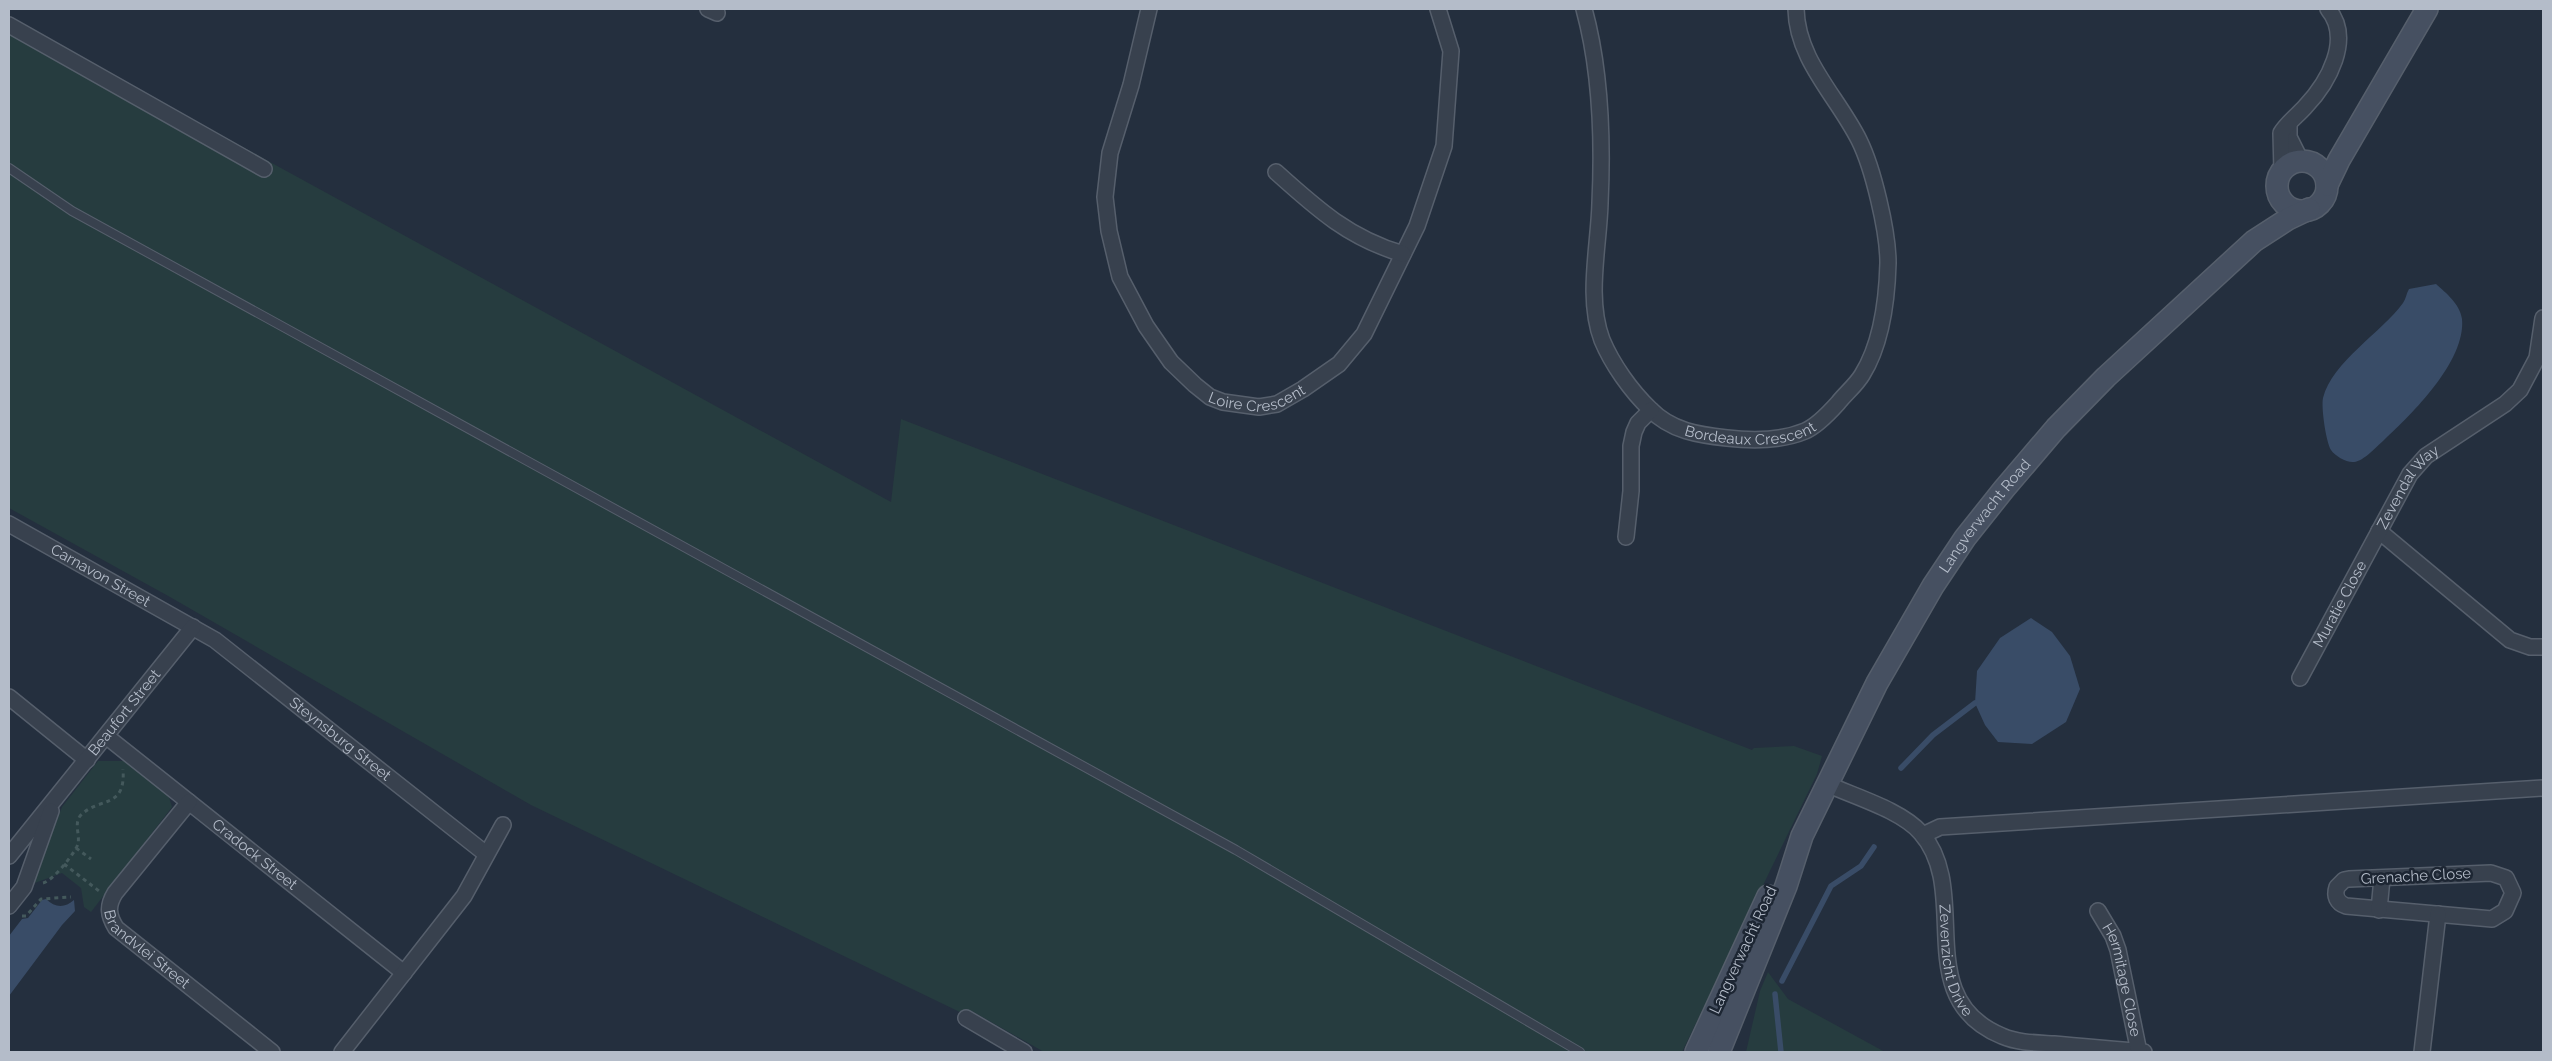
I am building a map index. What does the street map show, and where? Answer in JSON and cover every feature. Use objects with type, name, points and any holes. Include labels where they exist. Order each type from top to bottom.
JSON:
[{"type":"street","name":"Loire Crescent","points":[[1149,9],[1132,85],[1110,153],[1105,197],[1107,219],[1120,277],[1131,299],[1171,362],[1195,385],[1210,397],[1242,406],[1258,407],[1277,404],[1304,389],[1339,364],[1364,334],[1423,211],[1444,146],[1451,51],[1438,9]]},
{"type":"street","name":"Bordeaux Crescent","points":[[1584,9],[1593,51],[1599,114],[1602,175],[1596,271],[1596,312],[1602,338],[1613,360],[1651,410],[1664,421],[1692,434],[1744,440],[1776,439],[1807,430],[1833,409],[1862,376],[1878,340],[1885,304],[1888,261],[1875,190],[1860,142],[1807,58],[1796,27],[1796,9]]},
{"type":"street","points":[[2328,9],[2338,27],[2338,44],[2334,62],[2326,80],[2284,129],[2280,138],[2280,196],[2289,207],[2302,210],[2309,209],[2324,197],[2327,185],[2358,127],[2427,9]]},
{"type":"street","points":[[9,25],[264,169]]},
{"type":"street","points":[[2290,123],[2288,137],[2305,161],[2322,170],[2327,185]]},
{"type":"street","points":[[2280,181],[2290,164],[2305,161],[2331,149],[2358,127]]},
{"type":"street","points":[[1276,172],[1334,222],[1378,246],[1403,254]]},
{"type":"street","name":"Langverwacht Road","points":[[2254,241],[2270,217],[2280,181]]},
{"type":"street","name":"Langverwacht Road","points":[[1719,1052],[1786,886],[1796,851],[1828,784],[1877,683],[1933,586],[1965,538],[2004,488],[2056,428],[2106,378],[2254,241],[2288,219],[2309,209]]},
{"type":"street","name":"Zevendal Way","points":[[2543,318],[2541,346],[2532,370],[2513,398],[2418,462],[2379,531],[2510,640],[2530,647],[2543,647]]},
{"type":"street","points":[[1626,537],[1631,491],[1631,446],[1638,423],[1651,410]]},
{"type":"street","name":"Carnavon Street","points":[[9,524],[193,627]]},
{"type":"street","name":"Muratie Close","points":[[2300,678],[2379,531]]},
{"type":"street","name":"Beaufort Street","points":[[9,856],[193,627]]},
{"type":"street","name":"Steynsburg Street","points":[[193,627],[215,640],[486,854]]},
{"type":"street","points":[[9,697],[87,760]]},
{"type":"street","name":"Cradock Street","points":[[106,736],[404,973]]},
{"type":"street","name":"Zevenzicht Drive","points":[[1828,784],[1894,814],[1923,835],[1934,855],[1940,873],[1950,977],[1960,1002],[1978,1022],[1995,1033],[2014,1040],[2144,1052]]},
{"type":"street","points":[[1923,835],[1940,827],[2543,788]]},
{"type":"street","name":"Beaufort Street","points":[[13,911],[25,884],[55,800]]},
{"type":"street","name":"Brandvlei Street","points":[[189,802],[111,900],[108,912],[116,928],[272,1052]]},
{"type":"street","points":[[342,1052],[464,896],[503,825]]},
{"type":"street","name":"Langverwacht Road","points":[[1696,1052],[1774,882],[1796,851]]},
{"type":"street","name":"Grenache Close","points":[[2491,873],[2502,875],[2512,888],[2512,898],[2505,911],[2499,916],[2492,918],[2379,910],[2346,906],[2338,902],[2335,892],[2337,887],[2344,880],[2491,873]]},
{"type":"street","points":[[2379,910],[2382,878]]},
{"type":"street","name":"Hermitage Close","points":[[2098,910],[2113,936],[2118,950],[2139,1052]]},
{"type":"street","points":[[2422,1052],[2438,914]]},
{"type":"street","points":[[966,1018],[1024,1052]]},
{"type":"lane","points":[[9,168],[80,216],[1236,850],[1580,1052]]},
{"type":"path","points":[[25,884],[47,882],[64,864],[76,848],[78,819],[84,812],[103,804],[120,792],[124,783],[123,770],[131,756]]},
{"type":"path","points":[[76,848],[91,859]]},
{"type":"path","points":[[64,864],[111,900]]},
{"type":"path","points":[[13,911],[26,916],[40,899],[71,897]]},
{"type":"green space","points":[[9,19],[891,502],[901,419],[1752,750],[1754,748],[1794,746],[1822,756],[1817,774],[1682,1052],[1044,1052],[970,1010],[966,1015],[531,805],[170,597],[9,508]]},
{"type":"green space","points":[[98,761],[125,761],[169,797],[172,807],[91,912],[84,907],[81,888],[62,873],[32,884],[62,807]]},
{"type":"green space","points":[[1768,972],[1788,999],[1885,1052],[1746,1052],[1760,991]]},
{"type":"water","points":[[2436,284],[2456,304],[2462,319],[2461,335],[2446,369],[2435,386],[2409,416],[2370,453],[2354,462],[2341,459],[2335,455],[2329,446],[2323,416],[2323,398],[2328,385],[2347,360],[2394,314],[2404,301],[2409,289]]},
{"type":"water","points":[[2031,618],[2052,632],[2070,656],[2080,689],[2066,722],[2032,744],[1998,742],[1985,725],[1975,703],[1977,671],[2000,638]]},
{"type":"water","points":[[46,899],[60,906],[64,906],[74,900],[75,911],[62,925],[9,996],[9,936],[22,919],[28,918],[42,900]]},
{"type":"waterway","points":[[1901,768],[1933,735],[1975,703]]},
{"type":"waterway","points":[[1782,981],[1831,886],[1861,866],[1874,847]]},
{"type":"waterway","points":[[1775,994],[1781,1052]]}]
